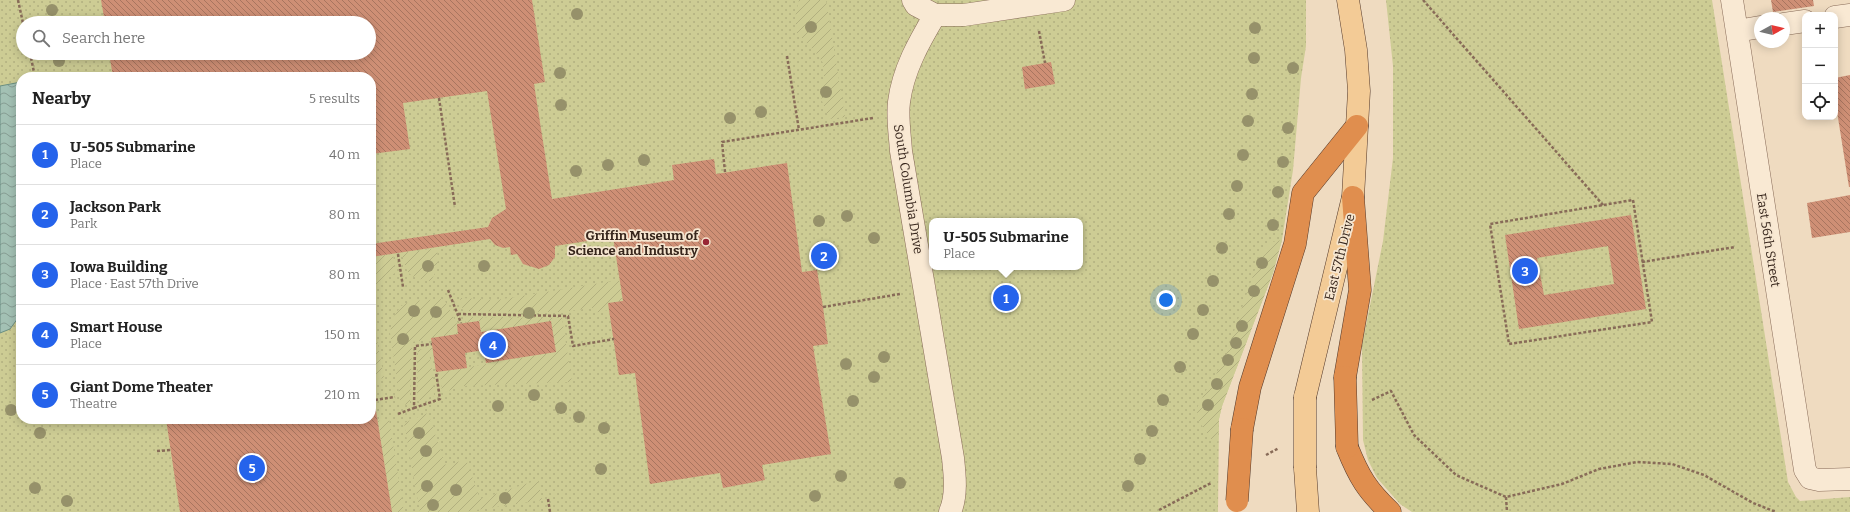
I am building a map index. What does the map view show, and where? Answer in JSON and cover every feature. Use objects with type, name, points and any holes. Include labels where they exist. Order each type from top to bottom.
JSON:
[{"type":"highway","points":[[1236,506],[1242,429],[1250,387],[1295,244],[1303,193],[1358,126]]},
{"type":"highway","points":[[1353,197],[1360,290],[1345,377],[1347,447],[1356,469],[1371,494],[1390,512]]},
{"type":"main road","name":"East 57th Drive","points":[[1308,512],[1305,468],[1304,397],[1353,197],[1359,91],[1356,50],[1348,0]]},
{"type":"street","points":[[913,0],[916,5],[935,15],[964,15],[1064,0]]},
{"type":"street","name":"East 56th Street","points":[[1732,0],[1805,470],[1810,478],[1819,480],[1850,479]]},
{"type":"street","name":"South Columbia Drive","points":[[935,15],[908,65],[899,103],[898,121],[901,151],[954,458],[955,482],[950,512]]},
{"type":"street","points":[[1838,17],[1850,15]]},
{"type":"street","points":[[1790,23],[1802,21]]},
{"type":"street","points":[[1737,31],[1754,29]]},
{"type":"path","points":[[18,0],[21,16]]},
{"type":"path","points":[[1424,0],[1603,206]]},
{"type":"path","points":[[1039,31],[1045,63]]},
{"type":"path","points":[[787,56],[799,130]]},
{"type":"path","points":[[32,60],[35,72]]},
{"type":"path","points":[[440,98],[455,207]]},
{"type":"path","points":[[726,172],[722,142],[876,118]]},
{"type":"path","points":[[1633,200],[1652,322],[1509,344],[1490,224],[1603,206],[1633,200]]},
{"type":"path","points":[[1642,262],[1736,247]]},
{"type":"path","points":[[398,254],[404,287]]},
{"type":"path","points":[[448,290],[461,323]]},
{"type":"path","points":[[823,307],[904,294]]},
{"type":"path","points":[[458,314],[568,316],[573,346],[614,339]]},
{"type":"path","points":[[414,408],[415,346],[432,344]]},
{"type":"path","points":[[398,414],[440,399],[436,372]]},
{"type":"path","points":[[1368,403],[1391,391],[1414,435],[1456,475],[1506,497],[1562,484],[1599,470],[1637,462],[1665,463],[1704,475],[1753,503],[1776,512]]},
{"type":"path","points":[[376,400],[395,398]]},
{"type":"path","points":[[1259,458],[1280,448]]},
{"type":"path","points":[[156,452],[171,450]]},
{"type":"path","points":[[1159,510],[1212,483]]},
{"type":"path","points":[[1506,497],[1507,512]]},
{"type":"path","points":[[548,499],[550,512]]},
{"type":"shaded area","points":[[0,0],[1306,0],[1306,46],[1301,78],[1293,170],[1282,240],[1273,273],[1222,406],[1219,419],[1218,512],[0,512]]},
{"type":"shaded area","points":[[799,0],[826,0],[845,117],[829,119],[822,101],[820,88],[824,77],[823,63],[817,54],[797,33],[795,18]]},
{"type":"shaded area","points":[[1386,0],[1712,0],[1788,482],[1796,497],[1800,501],[1850,497],[1850,512],[1412,512],[1400,504],[1377,478],[1368,460],[1363,440],[1362,345],[1383,241],[1393,158],[1393,66]]},
{"type":"shaded area","points":[[1282,240],[1273,273],[1222,406],[1219,419],[1218,441],[1214,443],[1200,423],[1197,414],[1198,406],[1214,379],[1227,352],[1261,252],[1272,242]]},
{"type":"shaded area","points":[[437,248],[438,267],[431,281],[418,278],[410,274],[405,266],[402,253]]},
{"type":"shaded area","points":[[393,254],[395,273],[384,279],[376,288],[376,256]]},
{"type":"shaded area","points":[[619,280],[623,301],[608,303],[609,310],[593,313],[592,308],[561,312],[463,311],[460,298],[497,300]]},
{"type":"shaded area","points":[[444,299],[457,324],[458,334],[412,342],[410,403],[401,406],[390,333],[393,318],[401,306],[411,301]]},
{"type":"shaded area","points":[[464,317],[562,318],[572,382],[462,386],[442,393],[440,372],[555,352],[550,321],[481,332],[479,321],[466,323]]},
{"type":"shaded area","points":[[376,332],[378,345],[384,378],[376,379]]},
{"type":"shaded area","points":[[432,347],[433,351],[429,352],[433,376],[434,396],[417,401],[418,350]]},
{"type":"shaded area","points":[[428,413],[446,466],[466,459],[480,499],[538,480],[542,500],[463,512],[420,512],[404,423]]},
{"type":"shaded area","points":[[389,419],[404,512],[392,512],[378,421]]},
{"type":"water","points":[[16,83],[16,321],[10,329],[0,333],[0,86]]},
{"type":"building","name":"Griffin Museum of Science and Industry","points":[[101,0],[532,0],[545,82],[534,84],[552,199],[674,180],[672,165],[714,159],[716,174],[787,163],[802,272],[817,270],[823,307],[828,344],[813,346],[831,454],[762,465],[765,480],[723,488],[720,473],[650,484],[635,373],[619,375],[618,370],[608,303],[623,301],[613,237],[555,246],[555,257],[549,265],[539,269],[523,264],[517,254],[511,255],[510,247],[503,248],[495,245],[490,239],[376,256],[376,243],[488,227],[492,218],[506,209],[487,91],[403,103],[410,149],[376,153],[376,72],[112,72],[110,60],[376,60],[376,16],[104,16]]},
{"type":"building","points":[[1771,0],[1813,0],[1814,6],[1773,12]]},
{"type":"building","points":[[1051,62],[1055,84],[1025,89],[1022,67]]},
{"type":"building","points":[[1850,75],[1850,187],[1838,118],[1838,77]]},
{"type":"building","points":[[1850,195],[1850,232],[1812,238],[1807,203]]},
{"type":"building","points":[[1631,215],[1646,309],[1519,329],[1505,235]],"holes":[[[1608,246],[1614,284],[1544,295],[1537,258]]]},
{"type":"building","points":[[479,321],[481,332],[551,321],[556,352],[486,363],[484,350],[465,353],[467,368],[436,372],[431,338],[458,334],[457,324]]},
{"type":"building","points":[[376,411],[392,512],[180,512],[167,424],[376,424]]},
{"type":"place","name":"Griffin Museum of Science and Industry","points":[[706,242]]},
{"type":"place","name":"Jackson Park","points":[[824,256]]},
{"type":"place","name":"Iowa Building","points":[[1525,271]]},
{"type":"place","name":"U-505 Submarine","points":[[1006,298]]},
{"type":"place","name":"Smart House","points":[[493,345]]},
{"type":"place","name":"Giant Dome Theater","points":[[252,468]]}]
